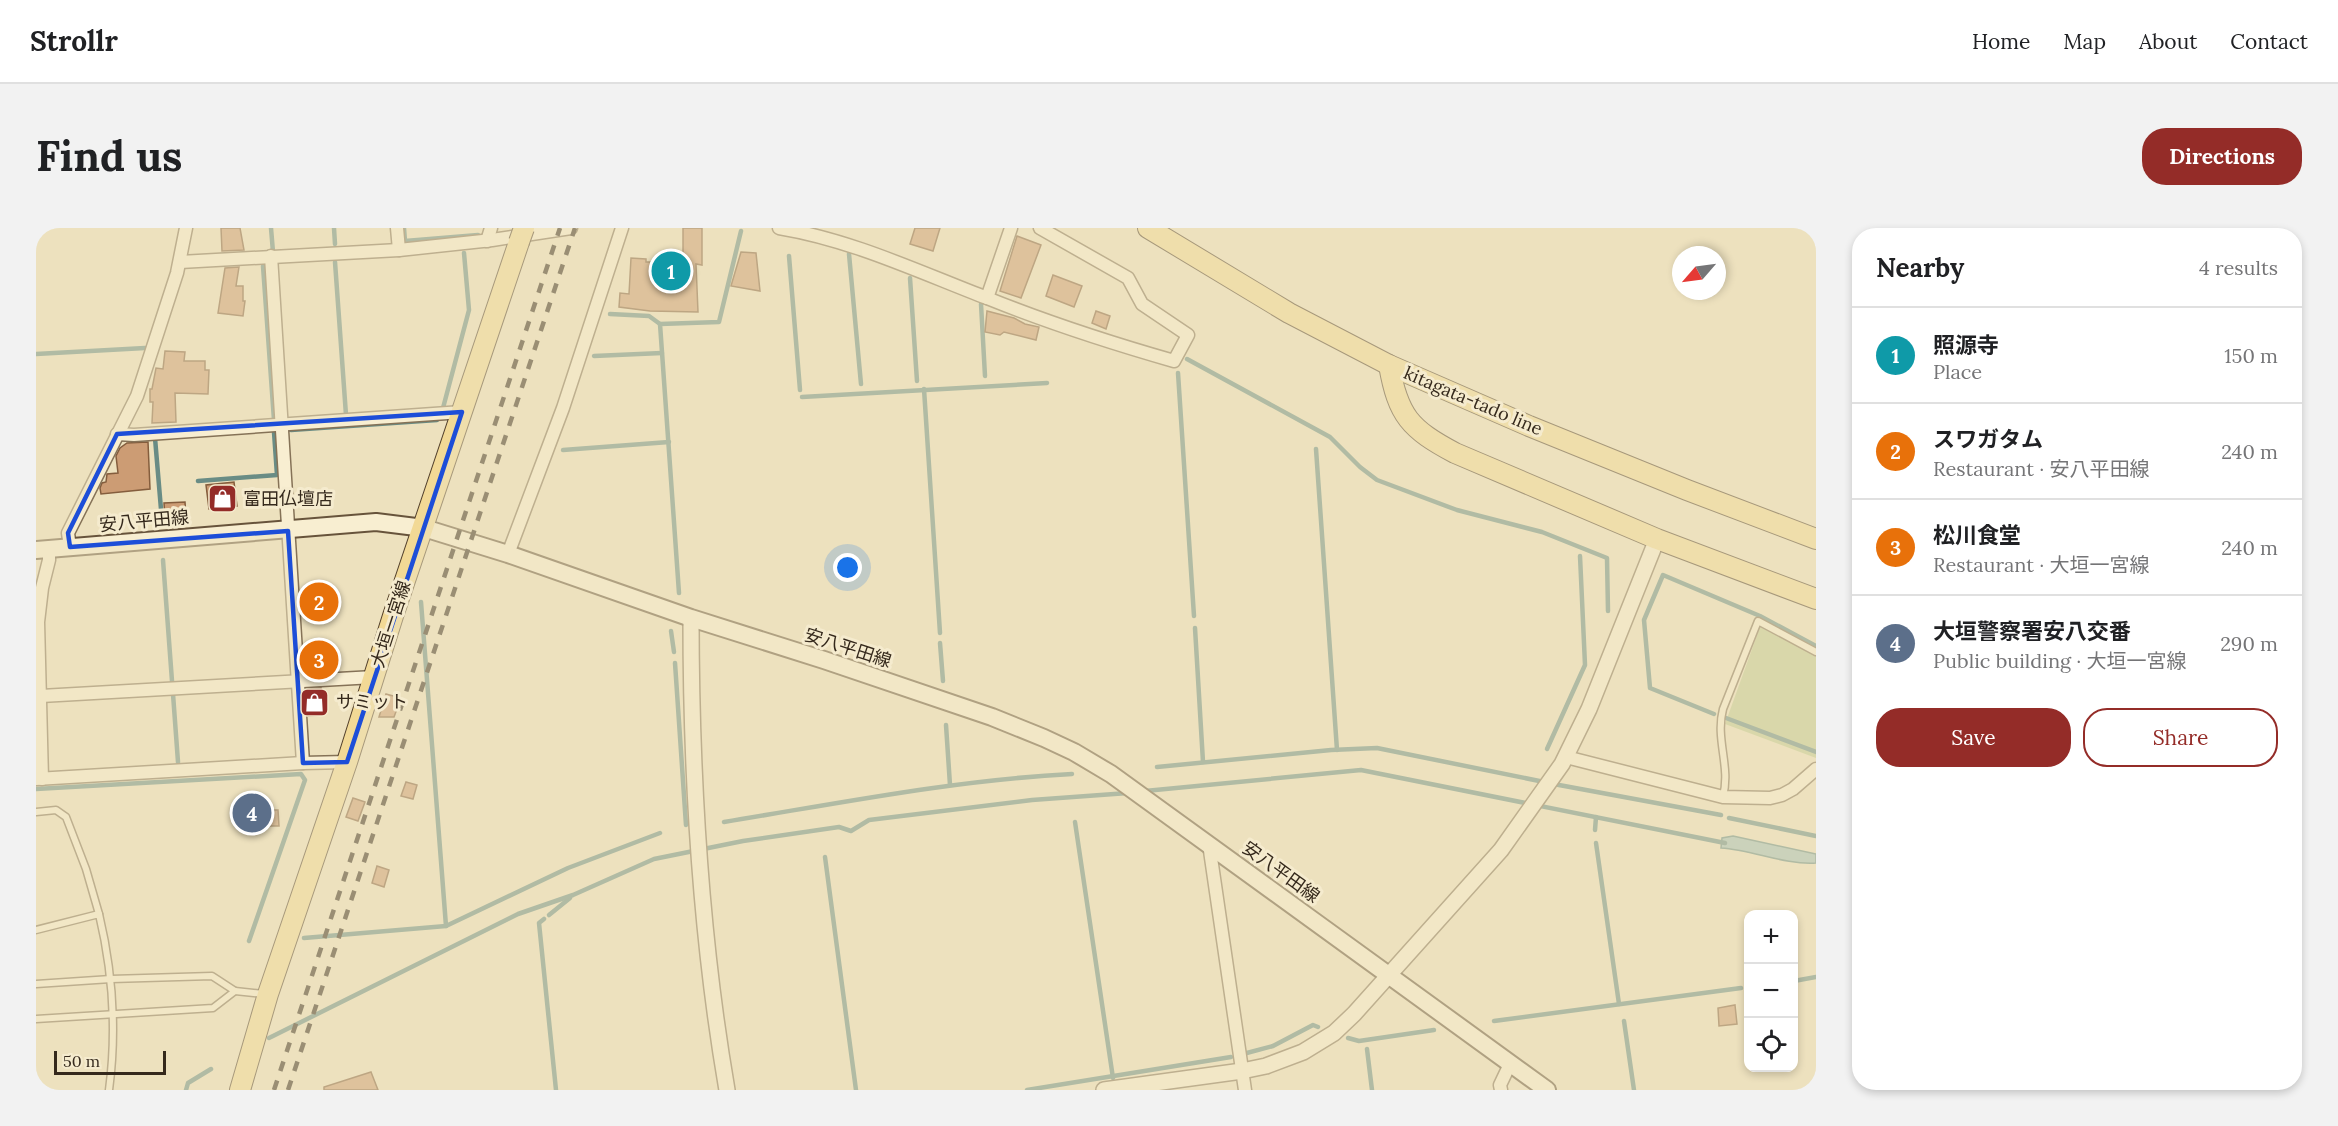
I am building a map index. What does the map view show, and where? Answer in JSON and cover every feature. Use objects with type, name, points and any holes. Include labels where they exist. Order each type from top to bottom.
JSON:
[{"type":"main road","name":"kitagata-tado line","points":[[1148,228],[1289,313],[1389,365],[1676,486],[1816,539]]},
{"type":"main road","name":"大垣一宮線","points":[[240,1090],[268,994],[521,235]]},
{"type":"main road","points":[[1389,365],[1397,400],[1410,423],[1422,435],[1455,453],[1657,539],[1816,599]]},
{"type":"main road","name":"安八平田線","points":[[43,549],[288,531],[376,522],[424,528],[508,554],[691,618],[813,656],[992,717],[1074,752],[1111,774],[1547,1090]]},
{"type":"street","points":[[70,547],[68,532],[137,396],[157,340],[180,262],[186,228]]},
{"type":"street","points":[[397,228],[399,250]]},
{"type":"street","points":[[487,241],[490,228]]},
{"type":"street","points":[[180,262],[399,250],[487,241],[571,228]]},
{"type":"street","points":[[508,554],[563,408],[622,228]]},
{"type":"street","points":[[779,228],[841,242],[1102,340],[1174,361],[1188,335],[1142,304],[1128,278],[1040,228]]},
{"type":"street","points":[[987,298],[1011,228]]},
{"type":"street","points":[[271,256],[303,763]]},
{"type":"street","points":[[117,434],[462,412]]},
{"type":"street","points":[[1104,1090],[1266,1066],[1303,1052],[1334,1033],[1501,850],[1566,757],[1589,709],[1657,539]]},
{"type":"street","points":[[43,549],[49,560],[42,588],[38,622],[39,779],[347,762]]},
{"type":"street","points":[[691,618],[696,832],[704,931],[716,1028],[727,1090]]},
{"type":"street","points":[[38,697],[374,677]]},
{"type":"street","points":[[1566,757],[1723,797],[1770,798],[1782,795],[1794,789],[1816,769]]},
{"type":"street","points":[[1209,844],[1245,1090]]},
{"type":"street","points":[[1501,1090],[1500,1084],[1510,1064]]},
{"type":"lane","points":[[1723,797],[1727,781],[1719,724],[1758,621],[1816,652]]},
{"type":"lane","points":[[36,812],[56,810],[66,817],[86,869],[99,914],[109,955],[113,1014],[109,1090]]},
{"type":"lane","points":[[36,930],[99,914]]},
{"type":"lane","points":[[36,984],[212,976],[235,991],[268,994]]},
{"type":"lane","points":[[36,1019],[213,1008],[235,991]]},
{"type":"highlighted area","points":[[462,412],[347,762],[303,763],[288,531],[70,547],[68,533],[117,434]]},
{"type":"green space","points":[[1760,627],[1816,655],[1816,758],[1725,724]]},
{"type":"water","points":[[1733,836],[1816,854],[1816,863],[1792,862],[1721,848],[1722,838]]},
{"type":"building","points":[[221,228],[240,228],[244,250],[222,251]]},
{"type":"building","points":[[683,228],[702,228],[702,265],[696,264],[698,312],[650,311],[619,307],[620,293],[629,294],[631,258],[646,259],[646,262],[683,262]]},
{"type":"building","points":[[915,228],[940,228],[933,251],[910,244]]},
{"type":"building","points":[[1017,236],[1041,245],[1021,298],[1000,291]]},
{"type":"building","points":[[741,252],[756,253],[760,291],[731,286]]},
{"type":"building","points":[[239,267],[236,286],[243,286],[243,301],[245,301],[243,316],[218,313],[225,268]]},
{"type":"building","points":[[1053,275],[1082,286],[1074,307],[1046,296]]},
{"type":"building","points":[[987,311],[1039,327],[1036,340],[1004,332],[1000,335],[985,332]]},
{"type":"building","points":[[1096,311],[1110,316],[1106,329],[1092,323]]},
{"type":"building","points":[[165,351],[185,352],[184,361],[205,361],[205,370],[209,370],[208,394],[175,393],[176,422],[152,423],[153,402],[150,402],[150,389],[152,389],[156,368],[163,369]]},
{"type":"building","points":[[148,442],[150,489],[101,494],[100,488],[102,483],[106,482],[107,474],[118,473],[116,456],[120,448],[127,443]]},
{"type":"building","name":"富田仏壇店","points":[[234,482],[237,506],[209,509],[206,485]]},
{"type":"building","points":[[185,502],[186,518],[165,519],[164,503]]},
{"type":"building","points":[[335,595],[335,607],[304,609],[303,597]]},
{"type":"building","points":[[327,650],[328,670],[310,671],[309,651]]},
{"type":"building","name":"サミット","points":[[321,688],[323,715],[308,716],[307,689]]},
{"type":"building","points":[[386,694],[401,698],[394,717],[379,717]]},
{"type":"building","points":[[406,782],[417,785],[413,799],[401,796]]},
{"type":"building","points":[[353,798],[365,802],[358,821],[346,817]]},
{"type":"building","points":[[240,799],[259,799],[260,810],[278,810],[279,826],[262,826],[262,822],[245,822],[245,819],[242,819]]},
{"type":"building","points":[[377,866],[389,870],[384,887],[372,883]]},
{"type":"building","points":[[1735,1005],[1737,1024],[1719,1026],[1718,1008]]},
{"type":"building","points":[[371,1072],[378,1090],[324,1090],[324,1087]]},
{"type":"waterway","points":[[271,228],[273,252]]},
{"type":"waterway","points":[[334,228],[335,244]]},
{"type":"waterway","points":[[404,228],[405,241],[478,235]]},
{"type":"waterway","points":[[679,593],[660,324],[719,322],[741,231]]},
{"type":"waterway","points":[[443,408],[469,310],[464,253]]},
{"type":"waterway","points":[[849,254],[861,384]]},
{"type":"waterway","points":[[789,256],[800,390]]},
{"type":"waterway","points":[[335,262],[346,415]]},
{"type":"waterway","points":[[263,266],[274,420],[269,421]]},
{"type":"waterway","points":[[910,278],[917,381]]},
{"type":"waterway","points":[[981,304],[985,376]]},
{"type":"waterway","points":[[610,314],[649,316],[660,324]]},
{"type":"waterway","points":[[36,354],[145,348]]},
{"type":"waterway","points":[[594,356],[662,353]]},
{"type":"waterway","points":[[1187,359],[1330,437],[1360,467],[1377,480],[1457,510],[1542,532],[1607,558],[1608,611]]},
{"type":"waterway","points":[[1178,373],[1194,616]]},
{"type":"waterway","points":[[802,397],[1047,383]]},
{"type":"waterway","points":[[924,389],[940,633]]},
{"type":"waterway","points":[[291,430],[437,420]]},
{"type":"waterway","points":[[198,481],[277,475],[274,432]]},
{"type":"waterway","points":[[155,438],[162,521]]},
{"type":"waterway","points":[[563,450],[669,442]]},
{"type":"waterway","points":[[1316,449],[1337,750]]},
{"type":"waterway","points":[[1547,749],[1585,665],[1580,556]]},
{"type":"waterway","points":[[163,560],[172,681]]},
{"type":"waterway","points":[[1714,714],[1650,688],[1644,620],[1663,575],[1760,616],[1816,646]]},
{"type":"waterway","points":[[421,602],[446,926]]},
{"type":"waterway","points":[[1195,628],[1203,762]]},
{"type":"waterway","points":[[671,631],[674,652]]},
{"type":"waterway","points":[[940,643],[943,681]]},
{"type":"waterway","points":[[675,663],[686,825]]},
{"type":"waterway","points":[[173,694],[178,762]]},
{"type":"waterway","points":[[1726,718],[1816,752]]},
{"type":"waterway","points":[[946,725],[950,785]]},
{"type":"waterway","points":[[1157,767],[1331,750],[1377,748],[1721,815]]},
{"type":"waterway","points":[[1145,791],[1361,770],[1725,843]]},
{"type":"waterway","points":[[36,789],[301,774],[305,780],[249,941]]},
{"type":"waterway","points":[[724,822],[941,787],[1072,774]]},
{"type":"waterway","points":[[269,1038],[518,914],[573,895],[654,859],[743,841],[839,827],[851,831],[869,820],[1032,800],[1128,793]]},
{"type":"waterway","points":[[1595,830],[1596,817]]},
{"type":"waterway","points":[[1729,818],[1816,836]]},
{"type":"waterway","points":[[1075,822],[1113,1078]]},
{"type":"waterway","points":[[304,938],[446,926],[568,868],[660,833]]},
{"type":"waterway","points":[[1596,843],[1619,1004]]},
{"type":"waterway","points":[[825,857],[856,1090]]},
{"type":"waterway","points":[[549,915],[570,898]]},
{"type":"waterway","points":[[544,919],[539,923],[556,1090]]},
{"type":"waterway","points":[[1798,980],[1816,977]]},
{"type":"waterway","points":[[1494,1021],[1741,988]]},
{"type":"waterway","points":[[1624,1021],[1634,1090]]},
{"type":"waterway","points":[[1243,1054],[1273,1046],[1313,1025],[1318,1027]]},
{"type":"waterway","points":[[1348,1038],[1359,1041],[1434,1030]]},
{"type":"waterway","points":[[1367,1049],[1372,1090]]},
{"type":"waterway","points":[[1027,1090],[1231,1057]]},
{"type":"waterway","points":[[186,1090],[188,1083],[211,1069]]},
{"type":"railway","points":[[274,1090],[560,228]]},
{"type":"railway","points":[[288,1090],[575,228]]},
{"type":"place","name":"照源寺","points":[[671,271]]},
{"type":"place","name":"富田仏壇店","points":[[222,499]]},
{"type":"place","name":"スワガタム","points":[[319,602]]},
{"type":"place","name":"松川食堂","points":[[319,660]]},
{"type":"place","name":"サミット","points":[[315,702]]},
{"type":"place","name":"大垣警察署安八交番","points":[[252,813]]}]
